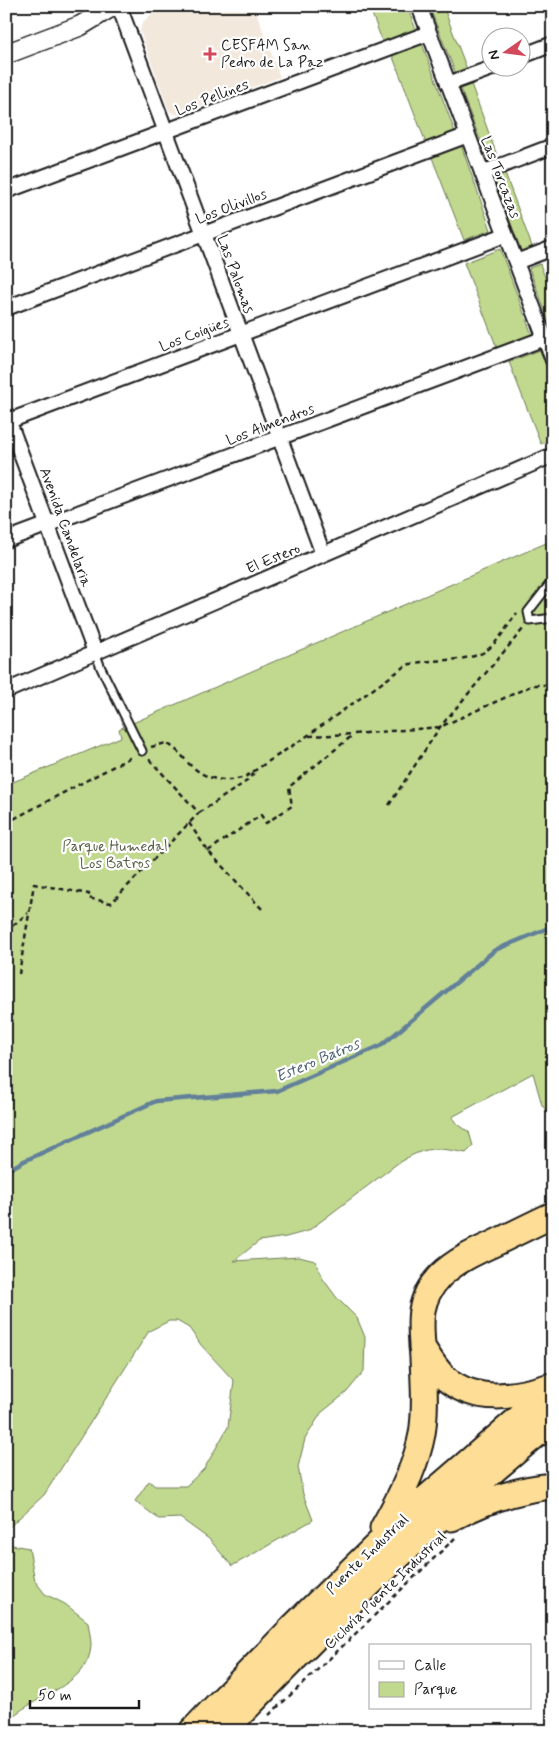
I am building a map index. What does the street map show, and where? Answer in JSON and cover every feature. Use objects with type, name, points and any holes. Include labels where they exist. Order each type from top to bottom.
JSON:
[{"type":"highway","points":[[366,1554],[397,1502],[419,1444],[425,1400],[420,1323],[429,1291],[439,1277],[448,1269],[471,1254],[553,1215]]},
{"type":"highway","points":[[422,1347],[444,1377],[458,1387],[472,1393],[489,1396],[516,1396],[553,1388]]},
{"type":"highway","name":"Puente Industrial","points":[[192,1731],[366,1554],[415,1508],[553,1388]]},
{"type":"highway","name":"Puente Industrial","points":[[224,1731],[332,1620],[488,1476],[553,1421]]},
{"type":"highway","points":[[422,1536],[467,1510],[493,1500],[529,1489],[553,1486]]},
{"type":"main road","points":[[6,54],[80,26],[114,6]]},
{"type":"street","name":"Las Palomas","points":[[119,6],[323,554]]},
{"type":"street","name":"Las Torcazas","points":[[419,6],[552,354]]},
{"type":"street","name":"Los Pellines","points":[[6,191],[429,33]]},
{"type":"street","points":[[532,52],[553,44]]},
{"type":"street","points":[[448,84],[482,72]]},
{"type":"street","name":"Los Olivillos","points":[[6,308],[468,135]]},
{"type":"street","points":[[482,173],[553,146]]},
{"type":"street","name":"Los Coigües","points":[[7,419],[505,235]]},
{"type":"street","points":[[516,262],[553,248]]},
{"type":"street","name":"Los Almendros","points":[[6,540],[545,338]]},
{"type":"street","name":"Avenida Candelaria","points":[[7,419],[95,652]]},
{"type":"street","name":"El Estero","points":[[6,691],[553,455]]},
{"type":"lane","points":[[553,580],[528,612],[530,621],[553,618]]},
{"type":"lane","points":[[95,652],[142,751]]},
{"type":"path","points":[[6,823],[142,751],[160,744],[166,743],[178,751],[198,771],[215,780],[235,780],[256,771],[407,666],[419,661],[472,657],[486,651],[523,606]]},
{"type":"path","points":[[389,805],[440,727],[530,621]]},
{"type":"path","points":[[307,736],[440,727],[533,685],[553,685]]},
{"type":"path","points":[[208,851],[261,815],[266,823],[292,806],[289,786],[354,734]]},
{"type":"path","points":[[142,751],[199,813]]},
{"type":"path","points":[[18,974],[34,884],[89,894],[88,898],[111,902],[199,813],[247,781],[256,771]]},
{"type":"path","points":[[189,823],[208,851],[262,910]]},
{"type":"path","points":[[6,931],[29,912]]},
{"type":"path","name":"Ciclovía Puente Industrial","points":[[266,1718],[461,1533]]},
{"type":"shaded area","name":"CESFAM San Pedro de La Paz","points":[[160,6],[254,6],[280,77],[178,115],[169,111],[140,31],[142,23]]},
{"type":"green space","points":[[369,6],[407,6],[416,30],[383,43]]},
{"type":"green space","points":[[429,6],[443,6],[468,72],[457,77]]},
{"type":"green space","points":[[421,41],[455,132],[426,143],[391,52]]},
{"type":"green space","points":[[471,84],[499,161],[490,165],[460,88]]},
{"type":"green space","points":[[461,145],[491,230],[464,240],[431,155]]},
{"type":"green space","points":[[504,171],[533,249],[522,253],[493,175]]},
{"type":"green space","points":[[500,249],[532,335],[497,348],[464,263]]},
{"type":"green space","points":[[540,264],[553,299],[553,332],[529,268]]},
{"type":"green space","points":[[540,350],[553,384],[553,439],[541,444],[509,362]]},
{"type":"green space","name":"Parque Humedal Los Batros","points":[[553,540],[553,1116],[551,1117],[542,1105],[533,1073],[452,1117],[456,1123],[469,1132],[473,1146],[466,1153],[431,1149],[416,1153],[398,1163],[308,1231],[259,1241],[234,1261],[299,1257],[315,1261],[323,1279],[337,1298],[357,1318],[365,1337],[364,1371],[347,1392],[321,1413],[305,1439],[298,1467],[303,1494],[313,1520],[232,1566],[209,1539],[180,1518],[159,1519],[135,1501],[149,1481],[155,1486],[186,1486],[204,1469],[228,1427],[234,1381],[201,1345],[189,1328],[177,1321],[169,1321],[149,1331],[44,1495],[6,1530],[6,785],[121,737],[119,729]]},
{"type":"green space","points":[[6,1544],[29,1548],[35,1581],[45,1594],[65,1604],[88,1622],[91,1645],[88,1659],[81,1671],[70,1681],[29,1705],[6,1723]]},
{"type":"waterway","name":"Estero Batros","points":[[6,1171],[156,1101],[277,1091],[382,1045],[495,950],[553,926]]},
{"type":"place","name":"CESFAM San Pedro de La Paz","points":[[210,54]]}]
